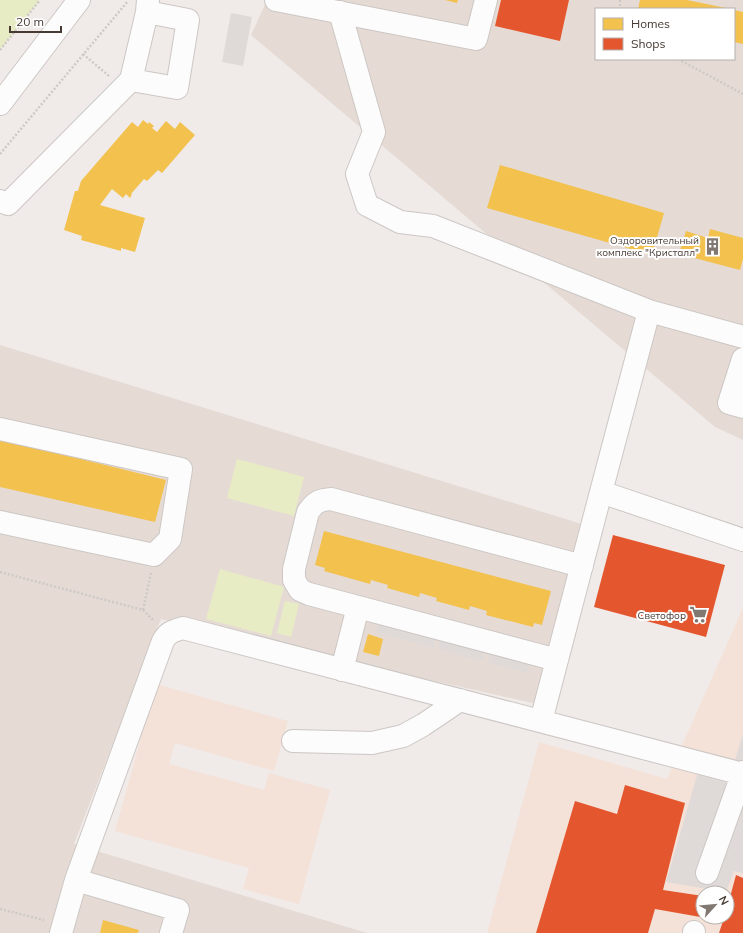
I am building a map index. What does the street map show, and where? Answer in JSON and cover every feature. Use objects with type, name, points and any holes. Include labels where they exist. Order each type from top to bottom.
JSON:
[{"type":"street","points":[[0,104],[79,0]]},
{"type":"street","points":[[276,0],[476,39],[486,0]]},
{"type":"street","points":[[0,201],[8,204],[127,84],[148,6],[188,20],[176,88],[127,84]]},
{"type":"street","points":[[340,12],[374,132],[358,174],[367,205],[400,222],[433,226],[649,311],[743,337]]},
{"type":"street","points":[[541,721],[649,311]]},
{"type":"street","points":[[743,359],[729,403],[743,407]]},
{"type":"street","points":[[0,429],[181,469],[170,539],[154,555],[0,522]]},
{"type":"street","points":[[601,492],[743,540]]},
{"type":"street","points":[[557,660],[309,594],[300,590],[294,580],[294,569],[308,512],[321,500],[331,499],[582,566]]},
{"type":"street","points":[[342,670],[358,607]]},
{"type":"street","points":[[62,928],[76,880],[163,641],[173,630],[183,628],[743,773],[707,873]]},
{"type":"street","points":[[293,741],[372,743],[387,740],[403,736],[460,700]]},
{"type":"street","points":[[76,880],[178,910],[171,933]]},
{"type":"path","points":[[0,50],[40,0]]},
{"type":"path","points":[[0,154],[129,0]]},
{"type":"path","points":[[83,54],[127,84]]},
{"type":"path","points":[[680,60],[743,94]]},
{"type":"path","points":[[0,572],[143,610],[154,555]]},
{"type":"path","points":[[0,909],[62,928]]},
{"type":"shaded area","points":[[267,0],[743,0],[743,440],[715,427],[251,35]]},
{"type":"shaded area","points":[[231,13],[252,17],[243,66],[222,62]]},
{"type":"shaded area","points":[[0,345],[585,525],[537,704],[161,619],[74,844],[367,933],[0,933]]},
{"type":"shaded area","points":[[743,608],[743,933],[487,933],[539,742],[667,779]]},
{"type":"shaded area","points":[[378,622],[436,638],[433,648],[376,632]]},
{"type":"shaded area","points":[[441,639],[484,651],[482,661],[438,649]]},
{"type":"shaded area","points":[[490,652],[531,663],[528,673],[488,662]]},
{"type":"shaded area","points":[[156,684],[288,721],[274,771],[175,743],[169,764],[264,790],[269,773],[330,790],[299,904],[243,889],[249,868],[115,831]]},
{"type":"shaded area","points":[[743,734],[743,873],[734,871],[729,885],[695,885],[695,887],[666,882],[703,755],[734,763]]},
{"type":"green space","points":[[0,0],[40,0],[0,50]]},
{"type":"green space","points":[[237,459],[304,477],[294,516],[227,498]]},
{"type":"green space","points":[[220,569],[284,587],[271,636],[206,619]]},
{"type":"green space","points":[[285,601],[299,604],[291,637],[277,633]]},
{"type":"building: Homes","points":[[445,0],[458,0],[457,3]]},
{"type":"building: Homes","points":[[640,0],[687,0],[726,8],[638,8]]},
{"type":"building: Homes","points":[[735,10],[743,12],[743,44],[735,42]]},
{"type":"building: Homes","points":[[143,120],[154,126],[152,128],[157,132],[166,121],[175,129],[180,122],[195,135],[162,173],[158,170],[147,181],[144,179],[131,194],[130,198],[126,194],[123,198],[112,189],[100,205],[145,218],[135,252],[121,248],[121,251],[81,240],[82,236],[64,230],[75,191],[78,191],[81,181],[132,122],[138,127]]},
{"type":"building: Homes","points":[[500,165],[664,213],[652,255],[487,208]]},
{"type":"building: Homes","name":"Оздоровительный комплекс \"Кристалл\"","points":[[710,229],[743,238],[743,259],[740,270],[679,254],[686,231],[708,238]]},
{"type":"building: Homes","points":[[0,439],[166,480],[155,522],[0,487]]},
{"type":"building: Homes","points":[[324,531],[551,591],[542,625],[534,623],[533,627],[486,615],[487,611],[470,606],[469,610],[436,601],[437,598],[420,593],[419,597],[387,588],[388,585],[371,580],[370,584],[324,571],[325,568],[315,565]]},
{"type":"building: Homes","points":[[368,634],[383,639],[379,656],[363,652]]},
{"type":"building: Homes","points":[[103,920],[139,930],[138,933],[100,933]]},
{"type":"building: Shops","points":[[501,0],[569,0],[560,41],[495,26]]},
{"type":"building: Shops","points":[[613,535],[725,565],[706,637],[594,607]]},
{"type":"building: Shops","points":[[625,785],[685,803],[663,890],[695,895],[695,916],[655,909],[648,933],[536,933],[575,801],[617,814]]},
{"type":"building: Shops","points":[[736,875],[743,878],[743,933],[719,933],[722,925],[735,925],[735,885],[733,885]]},
{"type":"place","name":"Оздоровительный комплекс \"Кристалл\"","points":[[712,246]]},
{"type":"place","name":"Светофор","points":[[699,615]]}]
